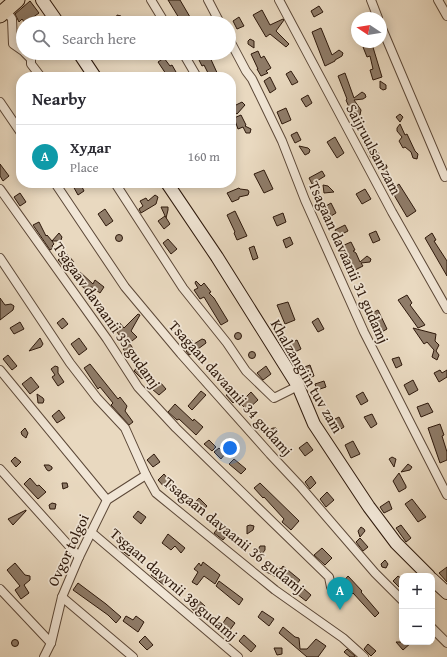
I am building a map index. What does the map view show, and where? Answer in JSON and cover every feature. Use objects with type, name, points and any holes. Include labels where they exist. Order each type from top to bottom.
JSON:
[{"type":"street","points":[[42,0],[53,16]]},
{"type":"street","points":[[152,0],[161,16]]},
{"type":"street","points":[[208,0],[216,16]]},
{"type":"street","name":"Saijruulsan zam","points":[[279,0],[392,212],[447,309]]},
{"type":"street","points":[[371,0],[376,12]]},
{"type":"street","points":[[438,0],[447,16]]},
{"type":"street","points":[[10,6],[13,44],[16,46]]},
{"type":"street","points":[[387,40],[445,177]]},
{"type":"street","name":"Tsagaan davaanii 31 gudamj","points":[[236,53],[252,79],[282,141],[304,200],[364,332],[447,495]]},
{"type":"street","points":[[31,60],[31,64],[37,72]]},
{"type":"street","points":[[84,60],[92,72]]},
{"type":"street","points":[[187,60],[194,72]]},
{"type":"street","points":[[0,102],[16,126]]},
{"type":"street","name":"Tsagaan davaanii 34 gudamj","points":[[58,188],[125,287],[202,378],[305,491],[375,573],[399,597]]},
{"type":"street","points":[[118,188],[183,288],[227,343],[246,371],[274,398],[298,386]]},
{"type":"street","name":"Khalzangiin tuv zam","points":[[170,188],[217,257],[298,386],[314,424],[369,507],[396,543],[426,573]]},
{"type":"street","name":"Tsagaav davaanii 35 gudamj","points":[[0,189],[107,339],[138,387],[176,428],[329,577],[331,587]]},
{"type":"street","name":"Tsagaan davaanii 36 gudamj","points":[[0,258],[70,364],[97,398],[125,428],[146,475],[156,493],[276,590],[343,638],[364,657]]},
{"type":"street","points":[[0,370],[107,500],[146,475]]},
{"type":"street","points":[[0,469],[79,557]]},
{"type":"street","name":"Ovgor tolgoi","points":[[44,657],[51,643],[62,597],[79,557],[107,500]]},
{"type":"street","name":"Tsgaan davvnii 38 gudamj","points":[[91,532],[238,657]]},
{"type":"street","points":[[435,582],[447,593]]},
{"type":"street","points":[[0,589],[51,643]]},
{"type":"street","points":[[62,597],[133,657]]},
{"type":"street","points":[[435,631],[447,643]]},
{"type":"building","points":[[168,0],[180,0],[189,16],[178,16]]},
{"type":"building","points":[[30,1],[39,13],[35,16],[16,16],[15,14]]},
{"type":"building","points":[[319,6],[323,12],[314,17],[311,11]]},
{"type":"building","points":[[262,10],[270,25],[283,19],[284,20],[276,31],[289,44],[286,47],[270,34],[266,37],[253,15]]},
{"type":"building","points":[[239,17],[244,26],[237,29],[236,19]]},
{"type":"building","points":[[321,28],[332,55],[339,50],[343,53],[342,56],[325,66],[312,32]]},
{"type":"building","points":[[250,39],[254,41],[254,48],[248,44]]},
{"type":"building","points":[[363,48],[373,48],[382,77],[373,80],[370,70],[373,69],[370,56],[367,57]]},
{"type":"building","points":[[258,51],[261,58],[264,56],[271,68],[266,71],[268,73],[261,76],[251,54]]},
{"type":"building","points":[[166,60],[170,66],[172,65],[176,72],[165,72],[158,62]]},
{"type":"building","points":[[199,60],[211,60],[217,72],[208,72],[204,65],[202,66]]},
{"type":"building","points":[[291,71],[298,82],[292,85],[286,74]]},
{"type":"building","points":[[345,73],[354,98],[362,92],[365,94],[366,97],[363,99],[354,100],[361,110],[360,115],[356,113],[355,105],[349,107],[346,100],[347,99],[338,76]]},
{"type":"building","points":[[270,77],[276,89],[270,93],[264,81]]},
{"type":"building","points":[[380,81],[386,85],[386,89],[383,90],[380,88]]},
{"type":"building","points":[[308,95],[312,103],[306,107],[301,99]]},
{"type":"building","points":[[242,102],[245,105],[237,114],[236,113],[236,105]]},
{"type":"building","points":[[286,108],[291,120],[282,124],[277,112]]},
{"type":"building","points":[[400,114],[403,117],[400,122],[396,117]]},
{"type":"building","points":[[241,115],[246,125],[245,126],[251,129],[250,133],[246,133],[243,127],[238,129],[236,117]]},
{"type":"building","points":[[400,124],[405,135],[407,134],[418,154],[417,159],[413,158],[411,152],[405,147],[403,148],[399,141],[402,137],[397,131],[397,128]]},
{"type":"building","points":[[297,132],[301,140],[295,143],[291,135]]},
{"type":"building","points":[[335,137],[344,153],[337,158],[327,142]]},
{"type":"building","points":[[373,144],[379,154],[371,158],[366,148]]},
{"type":"building","points":[[299,146],[308,148],[310,150],[309,153],[305,155]]},
{"type":"building","points":[[0,164],[9,176],[3,181],[0,176]]},
{"type":"building","points":[[384,164],[387,167],[384,170],[381,167]]},
{"type":"building","points":[[264,170],[273,189],[264,193],[254,174]]},
{"type":"building","points":[[322,171],[325,176],[312,184],[309,178]]},
{"type":"building","points":[[399,184],[416,211],[407,217],[391,190]]},
{"type":"building","points":[[323,185],[328,186],[334,192],[324,193]]},
{"type":"building","points":[[74,188],[82,188],[84,191],[78,195]]},
{"type":"building","points":[[239,188],[248,190],[248,195],[239,197],[239,199],[232,202],[227,193]]},
{"type":"building","points":[[365,189],[371,199],[362,204],[356,194]]},
{"type":"building","points":[[20,193],[26,202],[20,206],[14,197]]},
{"type":"building","points":[[155,195],[158,197],[156,204],[141,213],[139,209],[143,206],[140,201],[146,198],[148,201]]},
{"type":"building","points":[[331,203],[336,213],[331,216],[326,206]]},
{"type":"building","points":[[161,207],[168,207],[166,218]]},
{"type":"building","points":[[105,209],[113,221],[106,226],[98,214]]},
{"type":"building","points":[[235,211],[247,236],[237,240],[227,215]]},
{"type":"building","points":[[283,213],[286,222],[277,226],[273,217]]},
{"type":"building","points":[[165,216],[170,224],[164,229],[158,221]]},
{"type":"building","points":[[39,222],[46,236],[47,235],[54,244],[52,246],[53,248],[50,250],[33,225]]},
{"type":"building","points":[[345,225],[348,231],[338,236],[335,230]]},
{"type":"building","points":[[376,231],[380,240],[373,243],[369,234]]},
{"type":"building","points":[[59,233],[62,237],[59,241],[52,241]]},
{"type":"building","points":[[432,233],[436,240],[434,241],[447,261],[447,276],[425,238]]},
{"type":"building","points":[[119,235],[122,238],[119,241],[116,238]]},
{"type":"building","points":[[290,237],[293,244],[286,248],[283,240]]},
{"type":"building","points":[[168,239],[177,249],[171,254],[163,243]]},
{"type":"building","points":[[351,242],[355,250],[353,251],[356,253],[360,262],[367,256],[371,259],[370,262],[361,263],[363,266],[355,270],[348,254],[346,254],[342,246]]},
{"type":"building","points":[[254,246],[258,258],[253,260],[249,248]]},
{"type":"building","points":[[66,253],[74,262],[66,269],[58,260]]},
{"type":"building","points":[[80,272],[93,284],[95,280],[104,287],[100,293],[92,287],[85,289],[74,279]]},
{"type":"building","points":[[196,281],[201,286],[204,283],[228,321],[221,325],[204,297],[200,299],[194,290],[198,288],[195,283]]},
{"type":"building","points":[[407,295],[412,303],[410,305],[425,325],[418,328],[398,300]]},
{"type":"building","points":[[0,298],[5,305],[11,304],[14,306],[13,310],[0,320]]},
{"type":"building","points":[[288,302],[295,320],[285,324],[277,305]]},
{"type":"building","points":[[378,310],[387,329],[378,334],[368,315]]},
{"type":"building","points":[[138,314],[140,315],[131,331],[137,337],[127,345],[113,327],[119,322],[124,328]]},
{"type":"building","points":[[63,318],[68,324],[62,329],[57,323]]},
{"type":"building","points":[[318,318],[324,329],[318,332],[312,322]]},
{"type":"building","points":[[20,322],[24,329],[14,334],[10,328]]},
{"type":"building","points":[[413,328],[436,334],[435,341],[439,345],[436,351],[439,355],[437,360],[432,357],[434,350],[427,342],[424,344]]},
{"type":"building","points":[[238,333],[241,336],[238,339],[235,336]]},
{"type":"building","points":[[40,338],[43,344],[41,347],[29,351]]},
{"type":"building","points":[[79,338],[87,349],[79,355],[71,344]]},
{"type":"building","points":[[191,339],[194,344],[202,339],[205,340],[206,343],[189,355],[186,351],[188,349],[185,344]]},
{"type":"building","points":[[297,340],[301,349],[295,352],[291,343]]},
{"type":"building","points":[[130,344],[136,353],[132,356],[128,355],[123,349]]},
{"type":"building","points":[[252,352],[255,355],[252,358],[249,355]]},
{"type":"building","points":[[8,355],[17,366],[12,370],[3,359]]},
{"type":"building","points":[[399,357],[402,365],[396,368],[392,359]]},
{"type":"building","points":[[90,364],[118,399],[120,397],[127,406],[125,411],[133,422],[129,425],[111,405],[113,403],[100,387],[98,389],[84,368]]},
{"type":"building","points":[[140,364],[149,372],[142,379],[134,371]]},
{"type":"building","points":[[310,365],[314,376],[306,379],[302,368]]},
{"type":"building","points":[[55,366],[58,367],[58,373],[64,382],[58,386],[52,377],[55,375],[51,369]]},
{"type":"building","points":[[266,366],[271,374],[263,380],[257,373]]},
{"type":"building","points":[[440,370],[442,373],[447,370],[447,377],[439,382],[434,373]]},
{"type":"building","points":[[31,377],[39,387],[30,394],[22,384]]},
{"type":"building","points":[[413,380],[418,390],[409,395],[404,385]]},
{"type":"building","points":[[324,381],[326,387],[317,390],[315,384]]},
{"type":"building","points":[[160,382],[166,389],[159,395],[152,389]]},
{"type":"building","points":[[234,389],[240,396],[233,403],[226,395]]},
{"type":"building","points":[[201,391],[206,395],[192,410],[188,406]]},
{"type":"building","points":[[251,392],[258,400],[247,410],[240,403]]},
{"type":"building","points":[[363,392],[368,401],[361,405],[356,396]]},
{"type":"building","points":[[37,394],[43,398],[43,403],[38,403]]},
{"type":"building","points":[[428,403],[433,412],[421,417],[417,407]]},
{"type":"building","points":[[175,404],[193,421],[194,419],[203,427],[196,435],[179,419],[177,420],[168,412]]},
{"type":"building","points":[[59,410],[65,418],[57,423],[52,416]]},
{"type":"building","points":[[372,414],[377,424],[371,428],[364,417]]},
{"type":"building","points":[[339,417],[344,427],[339,430],[333,420]]},
{"type":"building","points":[[261,424],[264,425],[266,429],[262,431],[258,428]]},
{"type":"building","points":[[440,424],[444,435],[442,436],[447,452],[447,460],[440,463],[428,428]]},
{"type":"building","points":[[25,428],[28,433],[26,438],[21,432]]},
{"type":"building","points":[[273,428],[278,430],[276,435],[272,435],[269,430]]},
{"type":"building","points":[[209,440],[216,447],[212,451],[204,444]]},
{"type":"building","points":[[353,441],[360,454],[351,458],[345,445]]},
{"type":"building","points":[[307,442],[313,450],[305,456],[299,448]]},
{"type":"building","points":[[283,445],[290,452],[285,457],[279,449]]},
{"type":"building","points":[[219,448],[225,454],[221,459],[214,452]]},
{"type":"building","points":[[154,454],[160,462],[153,467],[147,460]]},
{"type":"building","points":[[15,457],[21,462],[16,467],[11,461]]},
{"type":"building","points":[[392,457],[396,459],[394,467],[389,459]]},
{"type":"building","points":[[234,459],[246,469],[241,474],[229,464]]},
{"type":"building","points":[[408,464],[412,467],[410,470],[401,472]]},
{"type":"building","points":[[44,465],[49,465],[52,469],[49,471],[47,470]]},
{"type":"building","points":[[399,473],[406,488],[399,492],[393,481]]},
{"type":"building","points":[[164,474],[172,484],[166,489],[158,480]]},
{"type":"building","points":[[311,476],[316,483],[310,489],[305,482]]},
{"type":"building","points":[[30,478],[37,486],[39,485],[46,492],[38,499],[24,484]]},
{"type":"building","points":[[62,483],[67,483],[68,487],[63,489]]},
{"type":"building","points":[[260,483],[299,521],[291,530],[282,522],[284,519],[254,488]]},
{"type":"building","points":[[327,492],[334,500],[326,507],[320,499]]},
{"type":"building","points":[[199,498],[207,506],[200,514],[192,506]]},
{"type":"building","points":[[412,499],[426,517],[418,522],[405,504]]},
{"type":"building","points":[[389,501],[392,509],[384,513],[380,507]]},
{"type":"building","points":[[52,503],[56,504],[55,509],[50,509],[49,505]]},
{"type":"building","points":[[26,510],[13,525],[8,519]]},
{"type":"building","points":[[138,511],[146,517],[141,524],[133,517]]},
{"type":"building","points":[[401,525],[411,538],[406,542],[396,528]]},
{"type":"building","points":[[247,526],[254,526],[253,530],[247,534]]},
{"type":"building","points":[[219,527],[228,534],[223,540],[214,533]]},
{"type":"building","points":[[361,527],[365,531],[360,537],[358,531]]},
{"type":"building","points":[[168,534],[185,548],[181,553],[175,546],[171,550],[162,543]]},
{"type":"building","points":[[360,538],[368,547],[363,551],[356,542]]},
{"type":"building","points":[[124,544],[133,551],[129,556],[120,549]]},
{"type":"building","points":[[260,546],[265,546],[265,550],[262,554],[258,550]]},
{"type":"building","points":[[322,548],[332,558],[325,565],[314,555]]},
{"type":"building","points":[[385,560],[388,564],[386,568],[382,567],[381,564]]},
{"type":"building","points":[[266,561],[281,569],[283,566],[300,580],[296,585],[287,578],[283,582],[271,574],[261,570]]},
{"type":"building","points":[[203,562],[220,575],[215,584],[204,576],[197,585],[192,582],[198,572],[194,569],[199,563],[201,566]]},
{"type":"building","points":[[15,563],[25,575],[30,576],[30,580],[24,585],[29,593],[21,599],[15,590],[20,586],[7,570]]},
{"type":"building","points":[[447,567],[447,582],[439,573]]},
{"type":"building","points":[[156,568],[169,578],[164,585],[151,575]]},
{"type":"building","points":[[348,576],[379,613],[375,617],[342,583]]},
{"type":"building","points":[[399,577],[399,587],[393,581]]},
{"type":"building","points":[[219,581],[243,599],[239,605],[216,586]]},
{"type":"building","points":[[78,583],[121,617],[116,623],[108,615],[73,590]]},
{"type":"building","points":[[303,588],[311,595],[306,601],[297,594]]},
{"type":"building","points":[[197,599],[205,606],[199,615],[190,607]]},
{"type":"building","points":[[262,611],[274,619],[269,626],[258,617]]},
{"type":"building","points":[[126,616],[133,620],[136,616],[144,622],[138,632],[123,621]]},
{"type":"building","points":[[227,617],[235,623],[227,634],[219,629]]},
{"type":"building","points":[[283,627],[295,637],[299,638],[300,649],[307,649],[316,639],[326,646],[318,657],[307,657],[279,633]]},
{"type":"building","points":[[244,635],[256,646],[251,652],[239,641]]},
{"type":"building","points":[[145,636],[153,645],[147,650],[139,642]]},
{"type":"building","points":[[15,640],[18,643],[15,646],[12,643]]},
{"type":"building","points":[[396,642],[399,642],[399,645],[409,645],[403,650]]},
{"type":"building","points":[[368,644],[376,651],[371,656],[364,649]]},
{"type":"building","points":[[274,648],[282,648],[282,654],[277,655]]},
{"type":"building","points":[[347,649],[355,657],[350,657],[344,652]]},
{"type":"place","name":"Худаг","points":[[340,610]]}]
